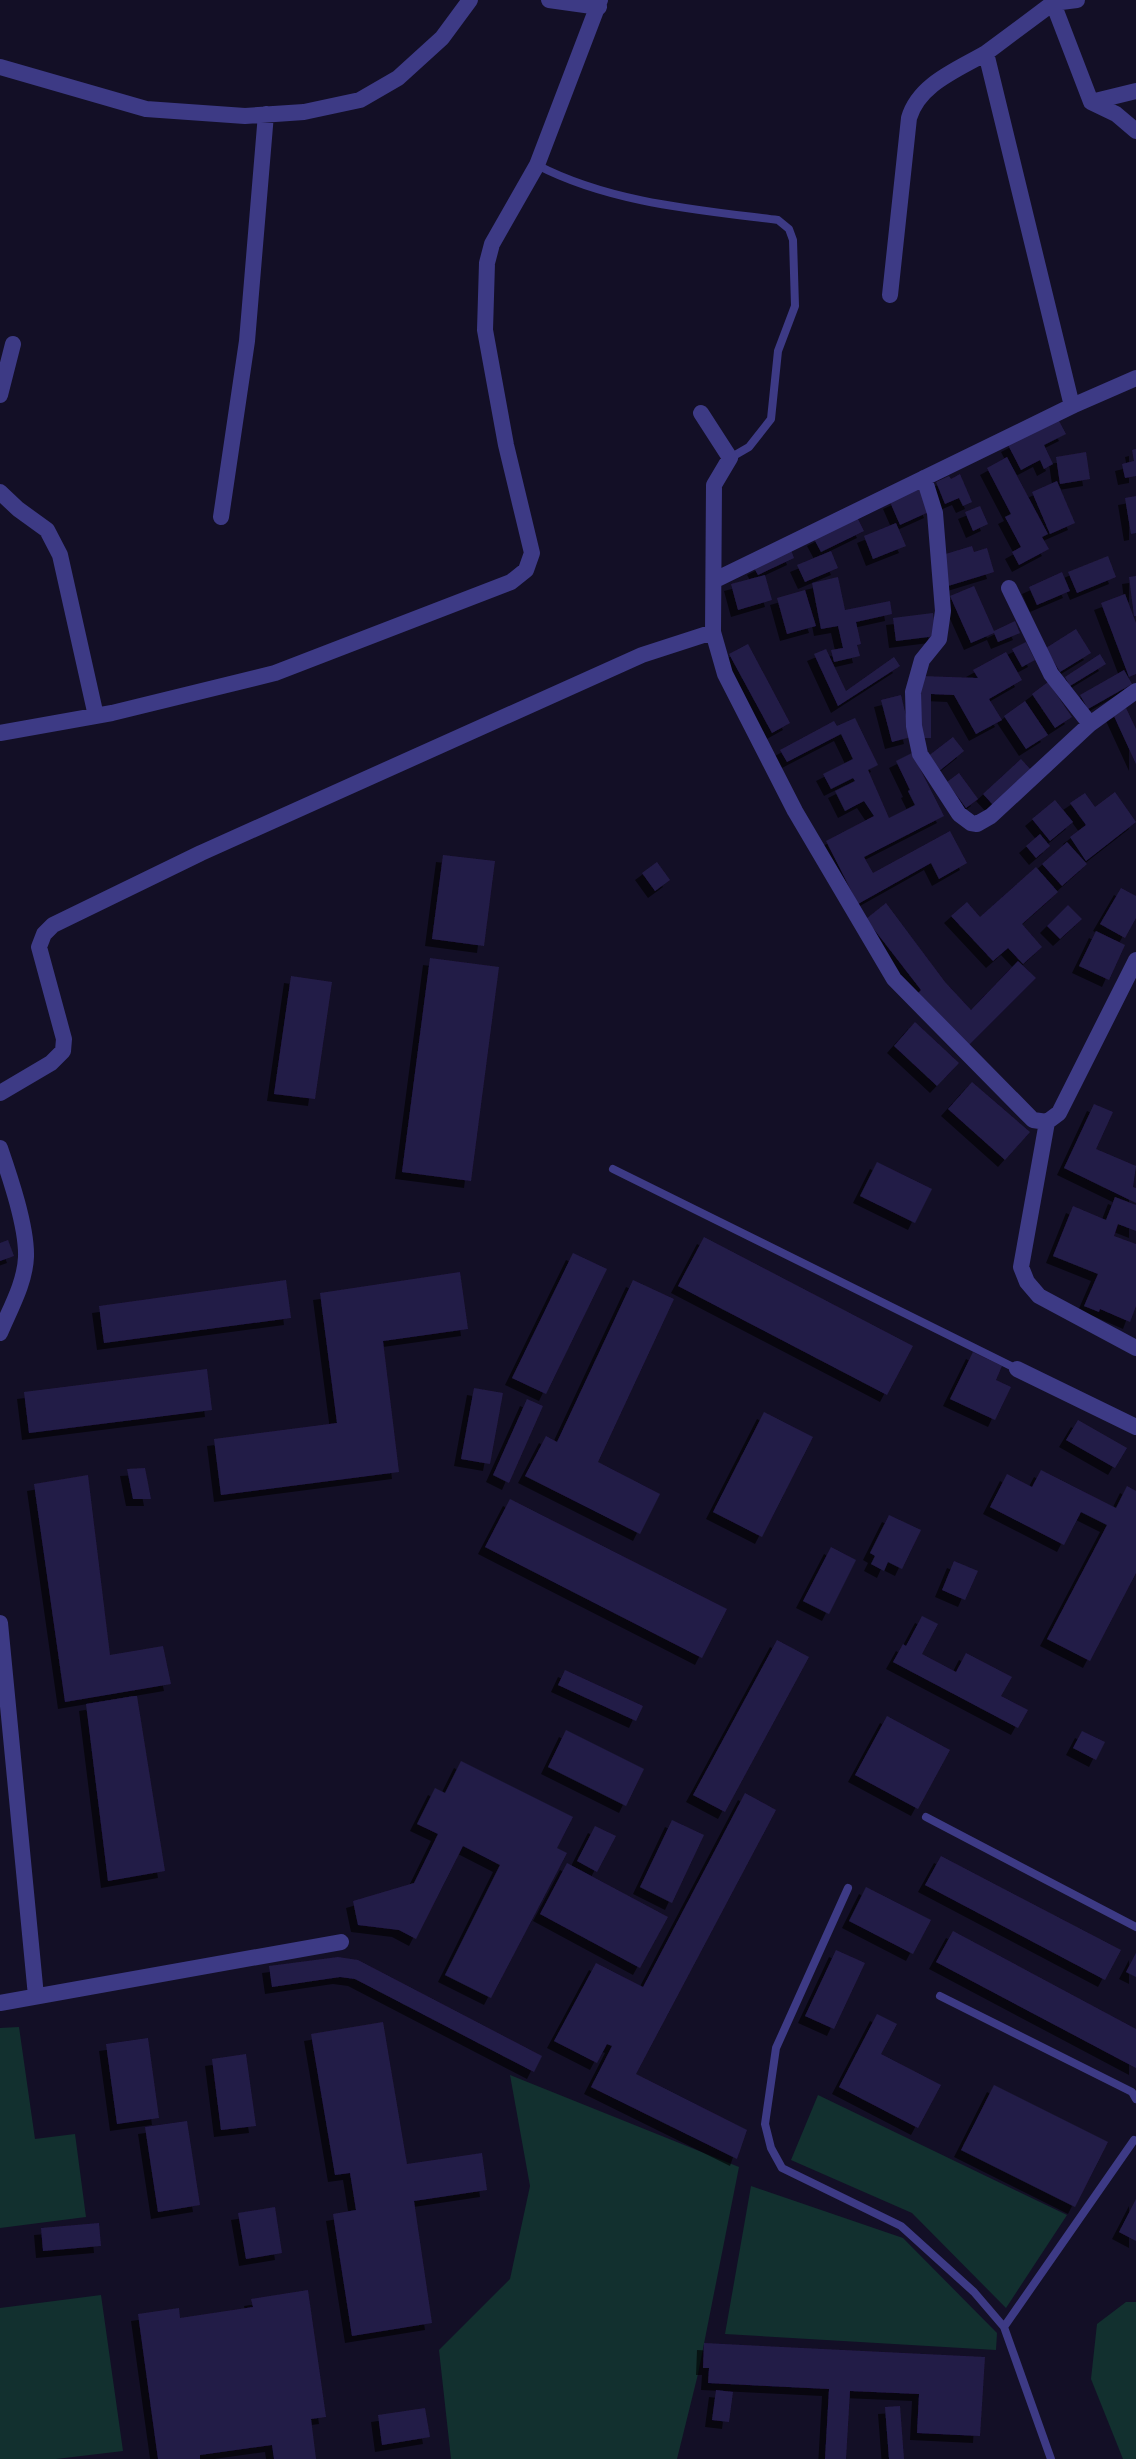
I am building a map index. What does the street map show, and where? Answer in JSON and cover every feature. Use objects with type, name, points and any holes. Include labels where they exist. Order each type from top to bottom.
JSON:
[{"type":"street","points":[[0,67],[146,109],[245,116],[304,112],[360,100],[398,78],[442,38],[470,0]]},
{"type":"street","points":[[0,733],[96,716],[275,673],[511,582],[526,570],[532,553],[506,445],[485,330],[487,263],[492,244],[537,165],[599,4],[549,0]]},
{"type":"street","points":[[890,295],[913,102],[925,90],[986,53],[1052,2],[1077,0]]},
{"type":"street","points":[[1052,2],[1091,102],[1116,114],[1136,131]]},
{"type":"street","points":[[986,53],[1072,406]]},
{"type":"street","points":[[1091,102],[1136,91]]},
{"type":"street","points":[[221,517],[247,341],[266,114]]},
{"type":"street","points":[[0,395],[13,344]]},
{"type":"street","points":[[715,580],[1072,406],[1136,378]]},
{"type":"street","points":[[701,413],[730,458],[714,485],[713,632],[725,674],[795,811],[894,979],[1033,1120],[1047,1122]]},
{"type":"street","points":[[924,478],[935,513],[943,611],[939,639],[922,660],[913,692],[914,726],[920,754],[959,814],[977,824],[991,816],[1090,724],[1134,698]]},
{"type":"street","points":[[0,492],[47,530],[60,555],[96,716]]},
{"type":"street","points":[[1009,588],[1051,674],[1090,724]]},
{"type":"street","points":[[0,1093],[51,1063],[63,1051],[64,1039],[39,947],[44,934],[53,925],[201,853],[642,655],[713,632]]},
{"type":"street","points":[[1136,960],[1059,1113],[1047,1122],[1021,1267],[1027,1282],[1039,1296],[1136,1348]]},
{"type":"street","points":[[0,1148],[19,1211],[26,1255],[23,1278],[0,1333]]},
{"type":"street","points":[[1017,1369],[1136,1427]]},
{"type":"street","points":[[0,1623],[36,1996]]},
{"type":"street","points":[[0,2003],[341,1942]]},
{"type":"lane","points":[[537,165],[578,185],[688,209],[778,220],[789,229],[793,240],[795,306],[778,351],[771,419],[749,447],[730,458]]},
{"type":"lane","points":[[613,1169],[1017,1369]]},
{"type":"lane","points":[[926,1817],[1136,1927]]},
{"type":"lane","points":[[848,1888],[776,2048],[765,2124],[771,2148],[782,2168],[901,2226],[974,2292],[1004,2327],[1051,2459]]},
{"type":"lane","points":[[940,1996],[1132,2092],[1136,2099]]},
{"type":"lane","points":[[1004,2327],[1135,2138]]},
{"type":"green space","points":[[19,2027],[35,2139],[75,2134],[86,2217],[0,2228],[0,2028]]},
{"type":"green space","points":[[510,2075],[739,2167],[698,2374],[677,2459],[451,2459],[439,2350],[510,2279],[530,2186]]},
{"type":"green space","points":[[818,2095],[1067,2215],[1006,2308],[912,2213],[791,2160]]},
{"type":"green space","points":[[751,2186],[903,2238],[997,2333],[996,2350],[725,2334]]},
{"type":"green space","points":[[101,2295],[123,2451],[56,2459],[0,2459],[0,2308]]},
{"type":"green space","points":[[1126,2302],[1136,2302],[1136,2459],[1123,2459],[1091,2379],[1097,2324]]},
{"type":"building","points":[[1058,419],[1066,434],[1044,445],[1053,464],[1044,469],[1040,460],[1021,470],[1008,445]]},
{"type":"building","points":[[1136,449],[1136,476],[1125,478],[1122,464],[1134,461],[1132,450]]},
{"type":"building","points":[[1086,452],[1090,479],[1060,484],[1056,457]]},
{"type":"building","points":[[1007,457],[1048,534],[1042,537],[1049,549],[1019,565],[1012,552],[1021,547],[1005,517],[1011,514],[987,468]]},
{"type":"building","points":[[960,474],[972,502],[963,506],[959,498],[945,504],[936,482]]},
{"type":"building","points":[[1057,481],[1075,523],[1050,534],[1032,492]]},
{"type":"building","points":[[921,488],[931,511],[900,525],[890,502]]},
{"type":"building","points":[[1136,496],[1136,533],[1131,534],[1125,498]]},
{"type":"building","points":[[980,506],[988,524],[973,531],[965,512]]},
{"type":"building","points":[[857,517],[864,531],[821,552],[814,539]]},
{"type":"building","points":[[896,523],[906,546],[873,559],[864,536]]},
{"type":"building","points":[[972,546],[974,552],[987,548],[994,572],[948,586],[939,556]]},
{"type":"building","points":[[791,550],[794,558],[758,575],[754,568]]},
{"type":"building","points":[[831,551],[838,568],[805,582],[797,565]]},
{"type":"building","points":[[1108,556],[1116,577],[1077,593],[1068,572]]},
{"type":"building","points":[[1062,572],[1070,591],[1037,605],[1029,587]]},
{"type":"building","points":[[765,575],[772,600],[738,610],[731,584]]},
{"type":"building","points":[[1136,576],[1136,616],[1134,616],[1129,577]]},
{"type":"building","points":[[838,577],[845,610],[890,601],[892,614],[856,622],[860,656],[834,662],[831,650],[843,648],[838,626],[821,629],[812,583]]},
{"type":"building","points":[[974,586],[994,631],[1015,621],[1020,633],[998,642],[994,633],[971,643],[950,596]]},
{"type":"building","points":[[805,590],[816,626],[787,634],[777,598]]},
{"type":"building","points":[[1125,594],[1136,623],[1136,674],[1129,677],[1101,603]]},
{"type":"building","points":[[933,613],[936,636],[896,641],[893,618]]},
{"type":"building","points":[[1076,629],[1091,653],[1060,672],[1046,648]]},
{"type":"building","points":[[1026,642],[1035,660],[1022,667],[1012,649]]},
{"type":"building","points":[[748,644],[790,723],[772,733],[729,654]]},
{"type":"building","points":[[826,649],[846,691],[894,657],[900,666],[838,706],[814,654]]},
{"type":"building","points":[[1006,652],[1022,680],[989,699],[1002,720],[976,734],[954,695],[931,694],[931,738],[919,738],[921,676],[978,678],[973,670]]},
{"type":"building","points":[[1100,654],[1106,664],[1070,686],[1065,677]]},
{"type":"building","points":[[1124,670],[1132,684],[1088,709],[1080,695]]},
{"type":"building","points":[[1048,682],[1072,717],[1055,728],[1032,694]]},
{"type":"building","points":[[901,695],[911,737],[892,742],[881,700]]},
{"type":"building","points":[[1025,701],[1048,735],[1026,749],[1004,716]]},
{"type":"building","points":[[1126,708],[1136,729],[1136,764],[1113,714]]},
{"type":"building","points":[[855,718],[878,765],[868,770],[889,818],[915,805],[896,761],[912,753],[944,816],[864,857],[873,873],[950,831],[967,863],[939,879],[931,863],[858,904],[826,841],[874,816],[864,801],[845,811],[835,791],[855,781],[853,778],[831,789],[823,774],[853,759],[841,734],[787,762],[780,750],[834,721],[837,726]]},
{"type":"building","points":[[953,737],[964,751],[938,772],[927,757]]},
{"type":"building","points":[[1021,759],[1032,771],[994,806],[983,794]]},
{"type":"building","points":[[959,773],[978,799],[966,808],[947,782]]},
{"type":"building","points":[[1115,792],[1136,822],[1086,861],[1070,837],[1086,825],[1070,803],[1085,793],[1095,807]]},
{"type":"building","points":[[1055,800],[1073,822],[1050,841],[1032,819]]},
{"type":"building","points":[[1040,834],[1050,846],[1036,858],[1026,846]]},
{"type":"building","points":[[1067,842],[1087,864],[1062,886],[1042,864]]},
{"type":"building","points":[[443,855],[495,861],[484,946],[432,939]]},
{"type":"building","points":[[657,862],[670,880],[655,891],[642,873]]},
{"type":"building","points":[[1036,867],[1058,892],[1022,924],[1042,947],[1023,964],[1008,948],[993,961],[951,916],[967,902],[980,917]]},
{"type":"building","points":[[1121,888],[1136,896],[1136,918],[1125,938],[1100,924]]},
{"type":"building","points":[[886,903],[945,982],[971,1010],[1018,961],[1036,978],[968,1046],[918,993],[921,990],[866,919]]},
{"type":"building","points":[[1068,905],[1082,919],[1060,939],[1047,926]]},
{"type":"building","points":[[1096,931],[1125,945],[1109,980],[1079,966]]},
{"type":"building","points":[[430,958],[499,967],[471,1181],[402,1172]]},
{"type":"building","points":[[291,976],[332,982],[315,1099],[274,1094]]},
{"type":"building","points":[[915,1022],[959,1063],[937,1086],[894,1046]]},
{"type":"building","points":[[972,1082],[1030,1132],[1005,1160],[948,1109]]},
{"type":"building","points":[[1094,1104],[1113,1112],[1096,1149],[1136,1166],[1133,1187],[1136,1188],[1136,1203],[1064,1168]]},
{"type":"building","points":[[877,1162],[932,1189],[915,1223],[860,1196]]},
{"type":"building","points":[[1115,1197],[1136,1205],[1136,1231],[1118,1224],[1114,1236],[1136,1244],[1136,1306],[1130,1322],[1100,1309],[1099,1312],[1084,1306],[1098,1274],[1053,1256],[1073,1206],[1106,1220]]},
{"type":"building","points":[[704,1237],[913,1346],[887,1395],[678,1286]]},
{"type":"building","points":[[8,1240],[14,1256],[0,1261],[0,1243]]},
{"type":"building","points":[[573,1253],[607,1269],[546,1394],[512,1378]]},
{"type":"building","points":[[460,1272],[468,1329],[383,1341],[399,1472],[221,1495],[214,1439],[337,1423],[320,1293]]},
{"type":"building","points":[[286,1280],[291,1318],[104,1343],[99,1306]]},
{"type":"building","points":[[633,1280],[674,1299],[598,1462],[660,1494],[640,1534],[525,1476],[546,1436],[557,1442]]},
{"type":"building","points":[[973,1352],[1002,1366],[996,1380],[1011,1387],[995,1420],[950,1399]]},
{"type":"building","points":[[207,1369],[212,1410],[29,1433],[24,1392]]},
{"type":"building","points":[[474,1388],[503,1393],[490,1464],[461,1459]]},
{"type":"building","points":[[527,1399],[543,1406],[509,1483],[493,1475]]},
{"type":"building","points":[[764,1412],[813,1437],[762,1537],[713,1512]]},
{"type":"building","points":[[1078,1420],[1127,1448],[1115,1468],[1066,1440]]},
{"type":"building","points":[[145,1468],[151,1499],[133,1499],[127,1469]]},
{"type":"building","points":[[1041,1470],[1116,1508],[1127,1486],[1136,1491],[1136,1573],[1090,1661],[1047,1639],[1107,1525],[1081,1512],[1064,1545],[990,1507],[1007,1474],[1032,1487]]},
{"type":"building","points":[[88,1475],[110,1655],[163,1646],[171,1684],[65,1702],[34,1484]]},
{"type":"building","points":[[510,1499],[727,1609],[702,1658],[485,1547]]},
{"type":"building","points":[[889,1515],[921,1530],[902,1569],[888,1562],[884,1571],[871,1564],[875,1556],[870,1553]]},
{"type":"building","points":[[831,1547],[856,1560],[829,1614],[803,1601]]},
{"type":"building","points":[[954,1561],[978,1571],[965,1600],[942,1590]]},
{"type":"building","points":[[922,1616],[938,1624],[922,1654],[956,1672],[966,1653],[1012,1677],[1001,1696],[1028,1710],[1018,1728],[893,1662],[903,1644],[906,1646]]},
{"type":"building","points":[[777,1640],[809,1657],[725,1812],[693,1795]]},
{"type":"building","points":[[565,1670],[643,1706],[636,1721],[558,1685]]},
{"type":"building","points":[[137,1696],[165,1871],[108,1881],[86,1704]]},
{"type":"building","points":[[887,1716],[950,1750],[918,1809],[855,1775]]},
{"type":"building","points":[[566,1730],[644,1769],[626,1806],[548,1767]]},
{"type":"building","points":[[1082,1731],[1105,1742],[1096,1760],[1073,1748]]},
{"type":"building","points":[[461,1761],[573,1817],[557,1848],[567,1853],[491,1998],[445,1975],[500,1865],[463,1846],[416,1939],[399,1930],[358,1925],[353,1901],[414,1883],[438,1834],[417,1824],[435,1788],[445,1793]]},
{"type":"building","points":[[745,1793],[776,1810],[636,2074],[747,2130],[737,2159],[591,2087],[612,2046],[607,2044],[597,2063],[554,2041],[596,1963],[643,1987]]},
{"type":"building","points":[[672,1820],[704,1835],[672,1903],[640,1887]]},
{"type":"building","points":[[595,1826],[616,1836],[597,1872],[577,1861]]},
{"type":"building","points":[[941,1856],[1121,1950],[1105,1980],[925,1885]]},
{"type":"building","points":[[567,1863],[668,1917],[640,1968],[540,1914]]},
{"type":"building","points":[[866,1887],[931,1920],[913,1954],[849,1921]]},
{"type":"building","points":[[953,1931],[1136,2029],[1136,2068],[936,1962]]},
{"type":"building","points":[[836,1950],[865,1963],[834,2029],[805,2016]]},
{"type":"building","points":[[1136,1953],[1136,1977],[1126,1972]]},
{"type":"building","points":[[338,1957],[358,1960],[542,2056],[534,2072],[355,1979],[340,1977],[272,1987],[269,1966]]},
{"type":"building","points":[[877,2014],[897,2024],[881,2054],[941,2085],[918,2128],[839,2087]]},
{"type":"building","points":[[383,2022],[407,2164],[482,2153],[487,2190],[414,2201],[432,2323],[352,2336],[333,2214],[356,2210],[350,2173],[335,2175],[311,2034]]},
{"type":"building","points":[[148,2038],[159,2118],[117,2124],[106,2044]]},
{"type":"building","points":[[246,2054],[256,2126],[221,2130],[212,2059]]},
{"type":"building","points":[[994,2085],[1108,2142],[1075,2207],[961,2150]]},
{"type":"building","points":[[187,2121],[200,2205],[158,2212],[145,2127]]},
{"type":"building","points":[[1136,2199],[1136,2241],[1119,2232]]},
{"type":"building","points":[[275,2207],[282,2253],[246,2259],[238,2213]]},
{"type":"building","points":[[99,2223],[101,2246],[43,2251],[41,2228]]},
{"type":"building","points":[[308,2290],[326,2417],[311,2419],[316,2459],[274,2459],[272,2445],[200,2455],[200,2459],[158,2459],[138,2314],[179,2308],[180,2318],[253,2307],[251,2299]]},
{"type":"building","points":[[704,2343],[985,2357],[980,2436],[917,2433],[919,2394],[850,2391],[846,2459],[825,2459],[829,2389],[708,2383],[709,2368],[703,2368]]},
{"type":"building","points":[[716,2390],[733,2392],[729,2422],[712,2420]]},
{"type":"building","points":[[900,2406],[904,2459],[889,2459],[885,2407]]},
{"type":"building","points":[[425,2408],[430,2437],[382,2445],[378,2415]]}]
